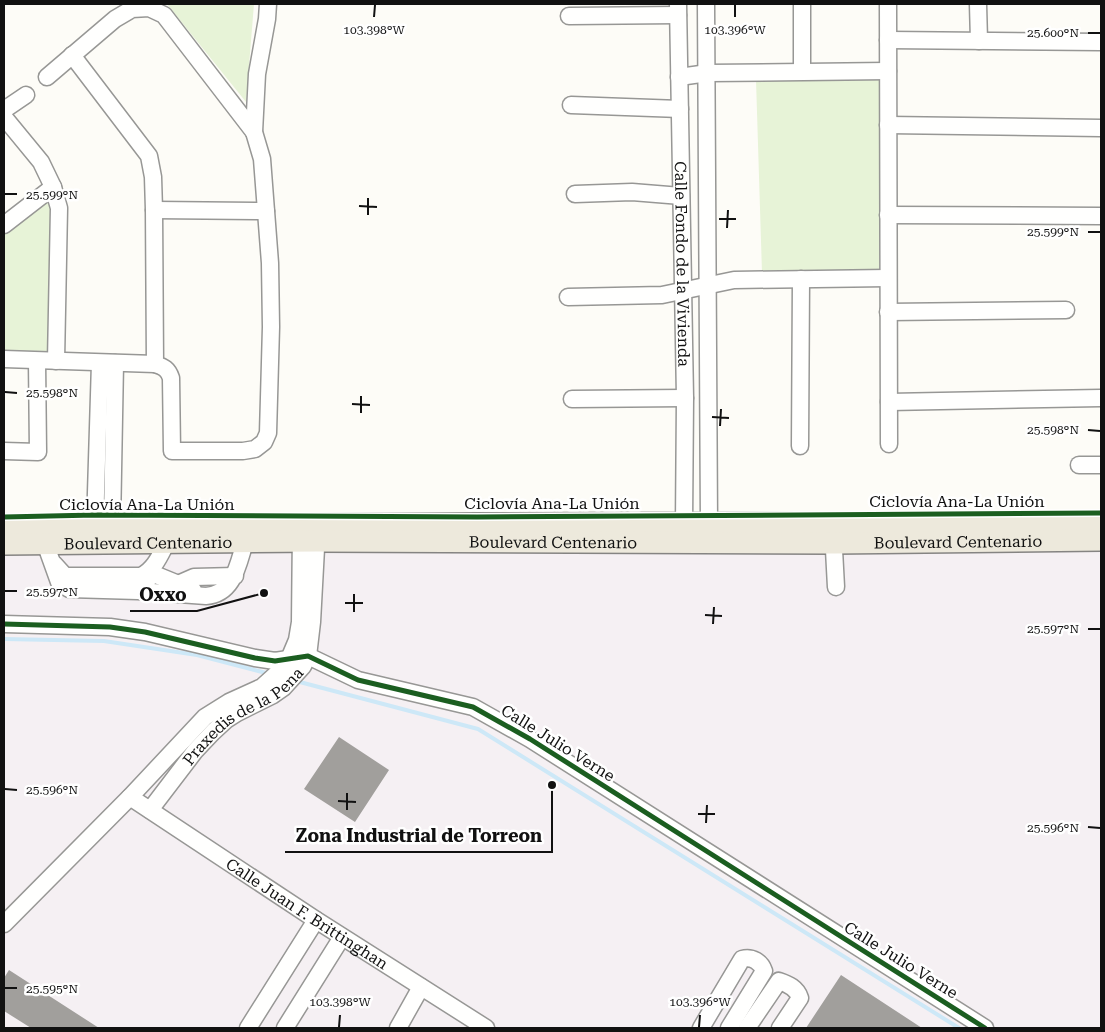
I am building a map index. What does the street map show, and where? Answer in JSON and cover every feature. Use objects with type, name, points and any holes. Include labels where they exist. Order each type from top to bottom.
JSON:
[{"type":"main road","name":"Boulevard Centenario","points":[[561,533],[618,543],[833,534],[1044,532],[1101,523]]},
{"type":"main road","name":"Boulevard Centenario","points":[[104,525],[309,532],[561,533],[709,524],[833,534]]},
{"type":"main road","points":[[618,543],[630,535],[697,534],[703,531],[709,524]]},
{"type":"main road","points":[[4,538],[100,534],[106,532],[104,525]]},
{"type":"main road","name":"Boulevard Centenario","points":[[4,538],[48,553],[168,542],[245,542],[309,532]]},
{"type":"main road","name":"Boulevard Centenario","points":[[1044,532],[1101,540]]},
{"type":"street","points":[[4,359],[155,364],[169,372],[171,378],[172,451],[243,452],[255,449],[264,442],[268,433],[271,327],[270,263],[262,160],[254,132],[257,74],[268,4]]},
{"type":"street","name":"Calle Fondo de la Vivienda","points":[[706,4],[708,73],[709,524]]},
{"type":"street","points":[[802,4],[802,71]]},
{"type":"street","points":[[888,4],[889,444]]},
{"type":"street","points":[[978,4],[979,41]]},
{"type":"street","points":[[47,77],[115,19],[132,9],[149,8],[164,15],[254,132]]},
{"type":"street","points":[[569,16],[678,9]]},
{"type":"street","name":"Calle Fondo de la Vivienda","points":[[678,9],[684,525]]},
{"type":"street","points":[[888,40],[1101,42]]},
{"type":"street","points":[[72,55],[149,156],[154,210],[155,364]]},
{"type":"street","points":[[680,77],[708,73],[888,71]]},
{"type":"street","points":[[4,110],[26,95]]},
{"type":"street","points":[[571,105],[680,109]]},
{"type":"street","points":[[4,117],[41,162],[53,187],[58,208],[56,361]]},
{"type":"street","points":[[888,125],[1101,128]]},
{"type":"street","points":[[4,225],[53,187]]},
{"type":"street","points":[[575,194],[632,192],[681,196]]},
{"type":"street","points":[[154,210],[266,211]]},
{"type":"street","points":[[888,215],[1101,216]]},
{"type":"street","points":[[568,297],[662,295],[734,280],[888,278]]},
{"type":"street","points":[[800,446],[801,279]]},
{"type":"street","points":[[888,312],[1066,310]]},
{"type":"street","points":[[4,451],[38,452],[37,361]]},
{"type":"street","points":[[104,525],[108,363]]},
{"type":"street","points":[[572,399],[684,398]]},
{"type":"street","points":[[889,402],[1101,398]]},
{"type":"street","points":[[1079,465],[1101,465]]},
{"type":"street","name":"Praxedis de la Pena","points":[[308,656],[312,622],[309,532]]},
{"type":"street","name":"Praxedis de la Pena","points":[[150,810],[195,751],[219,726],[237,712],[273,695],[283,688],[297,640],[300,622],[309,532]]},
{"type":"street","points":[[833,534],[836,587]]},
{"type":"street","points":[[138,590],[147,582],[149,572],[168,542]]},
{"type":"street","points":[[48,553],[59,582],[69,588],[138,590],[206,596],[214,595],[228,586],[235,576],[245,542]]},
{"type":"street","points":[[48,553],[64,575],[68,576],[142,576],[149,572]]},
{"type":"street","points":[[149,572],[206,596]]},
{"type":"street","points":[[178,584],[194,577],[211,575],[235,576]]},
{"type":"street","points":[[4,624],[110,627],[144,632],[275,661],[290,667],[308,656]]},
{"type":"street","name":"Calle Julio Verne","points":[[308,656],[358,680],[451,701],[473,707],[490,716],[530,739],[985,1028]]},
{"type":"street","name":"Praxedis de la Pena","points":[[4,924],[130,797],[205,717],[229,702],[262,687],[290,667]]},
{"type":"street","name":"Calle Juan F. Brittinghan","points":[[130,797],[342,937],[486,1028]]},
{"type":"street","points":[[248,1028],[316,920]]},
{"type":"street","points":[[285,1028],[342,937]]},
{"type":"street","points":[[701,1028],[742,959],[753,959],[762,965],[764,971],[729,1028]]},
{"type":"street","points":[[747,1028],[779,981],[798,992],[800,998],[780,1028]]},
{"type":"street","points":[[398,1028],[420,987]]},
{"type":"shaded area","points":[[1101,528],[1101,1028],[4,1028],[4,541]]},
{"type":"green space","points":[[167,4],[254,4],[246,102]]},
{"type":"green space","points":[[756,80],[882,80],[879,272],[762,273]]},
{"type":"green space","points":[[51,194],[51,355],[4,353],[4,231]]},
{"type":"building","points":[[339,737],[389,770],[355,822],[304,789]]},
{"type":"building","points":[[9,970],[99,1028],[31,1028],[4,1011],[4,978]]},
{"type":"building","points":[[841,975],[922,1028],[806,1028]]},
{"type":"waterway","points":[[4,639],[104,641],[197,655],[270,674]]},
{"type":"waterway","points":[[296,681],[478,729],[959,1028]]},
{"type":"cycle path","name":"Ciclovía Ana-La Unión","points":[[4,517],[95,515],[477,517],[1101,513]]},
{"type":"cycle path","points":[[4,624],[110,627],[145,632],[275,661],[308,656],[358,680],[473,707],[530,739],[985,1028]]},
{"type":"place","name":"Oxxo","points":[[264,593]]},
{"type":"place","name":"Zona Industrial de Torreon","points":[[552,785]]}]
